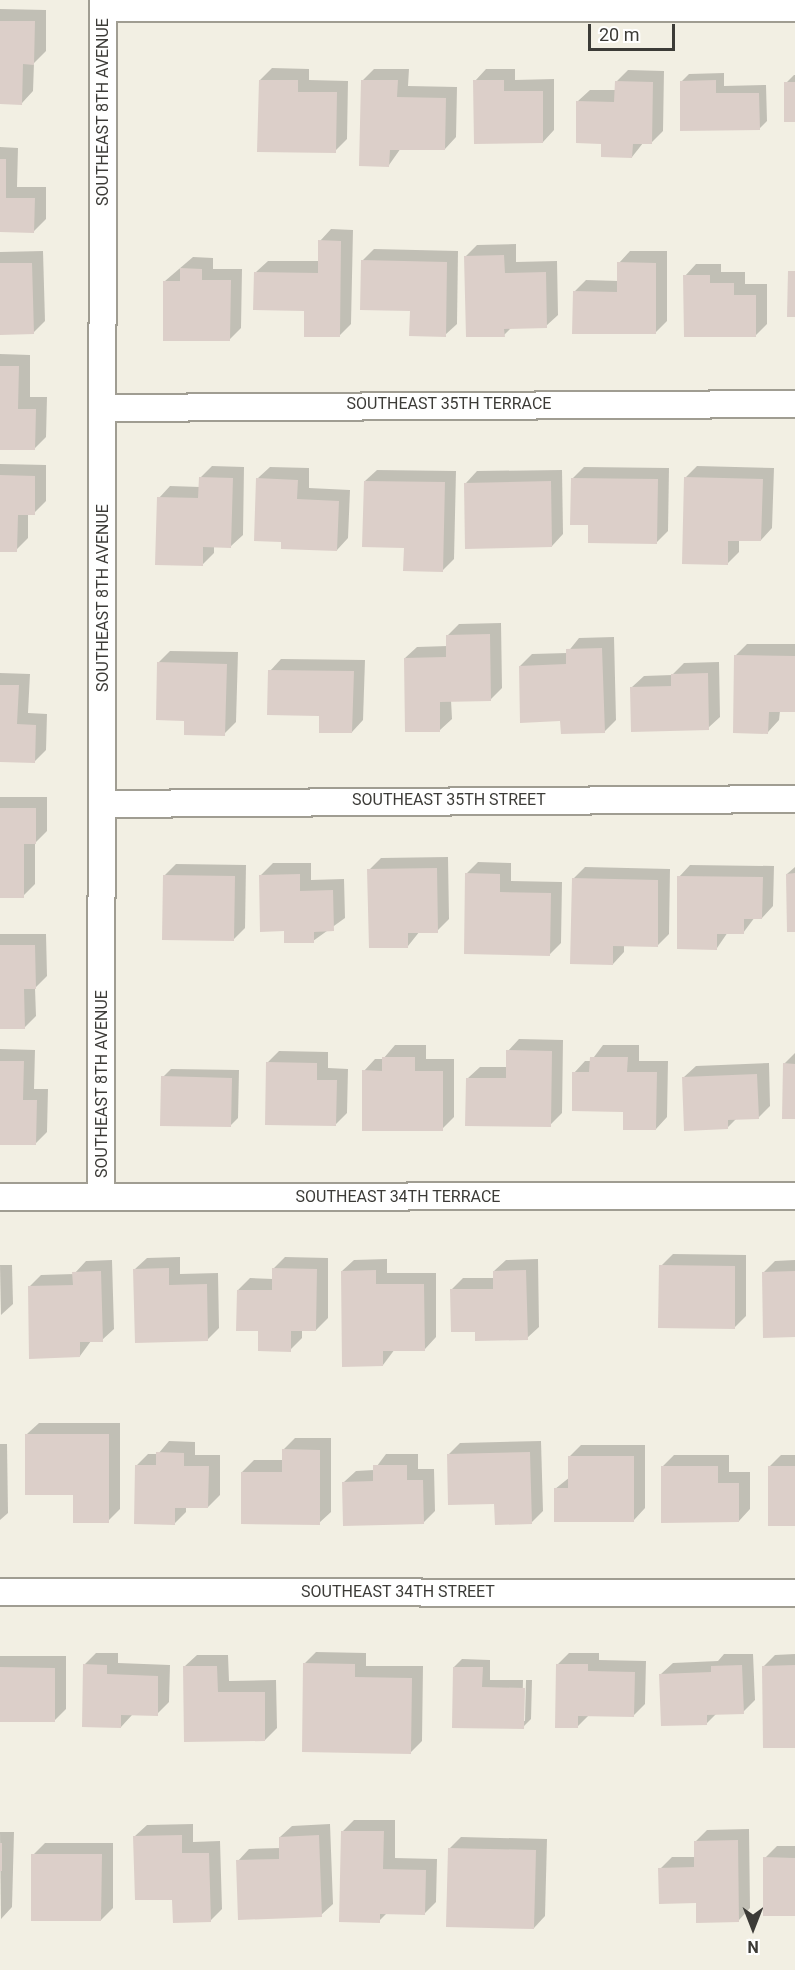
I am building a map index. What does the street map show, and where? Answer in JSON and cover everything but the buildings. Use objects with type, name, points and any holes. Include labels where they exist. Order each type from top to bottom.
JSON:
[{"type":"street","points":[[103,4],[795,8]]},
{"type":"street","name":"SOUTHEAST 8TH AVENUE","points":[[101,1197],[103,4]]},
{"type":"street","name":"SOUTHEAST 35TH TERRACE","points":[[103,408],[795,404]]},
{"type":"street","name":"SOUTHEAST 35TH STREET","points":[[103,804],[795,799]]},
{"type":"street","name":"SOUTHEAST 34TH TERRACE","points":[[0,1197],[795,1196]]},
{"type":"street","name":"SOUTHEAST 34TH STREET","points":[[0,1592],[795,1593]]}]
